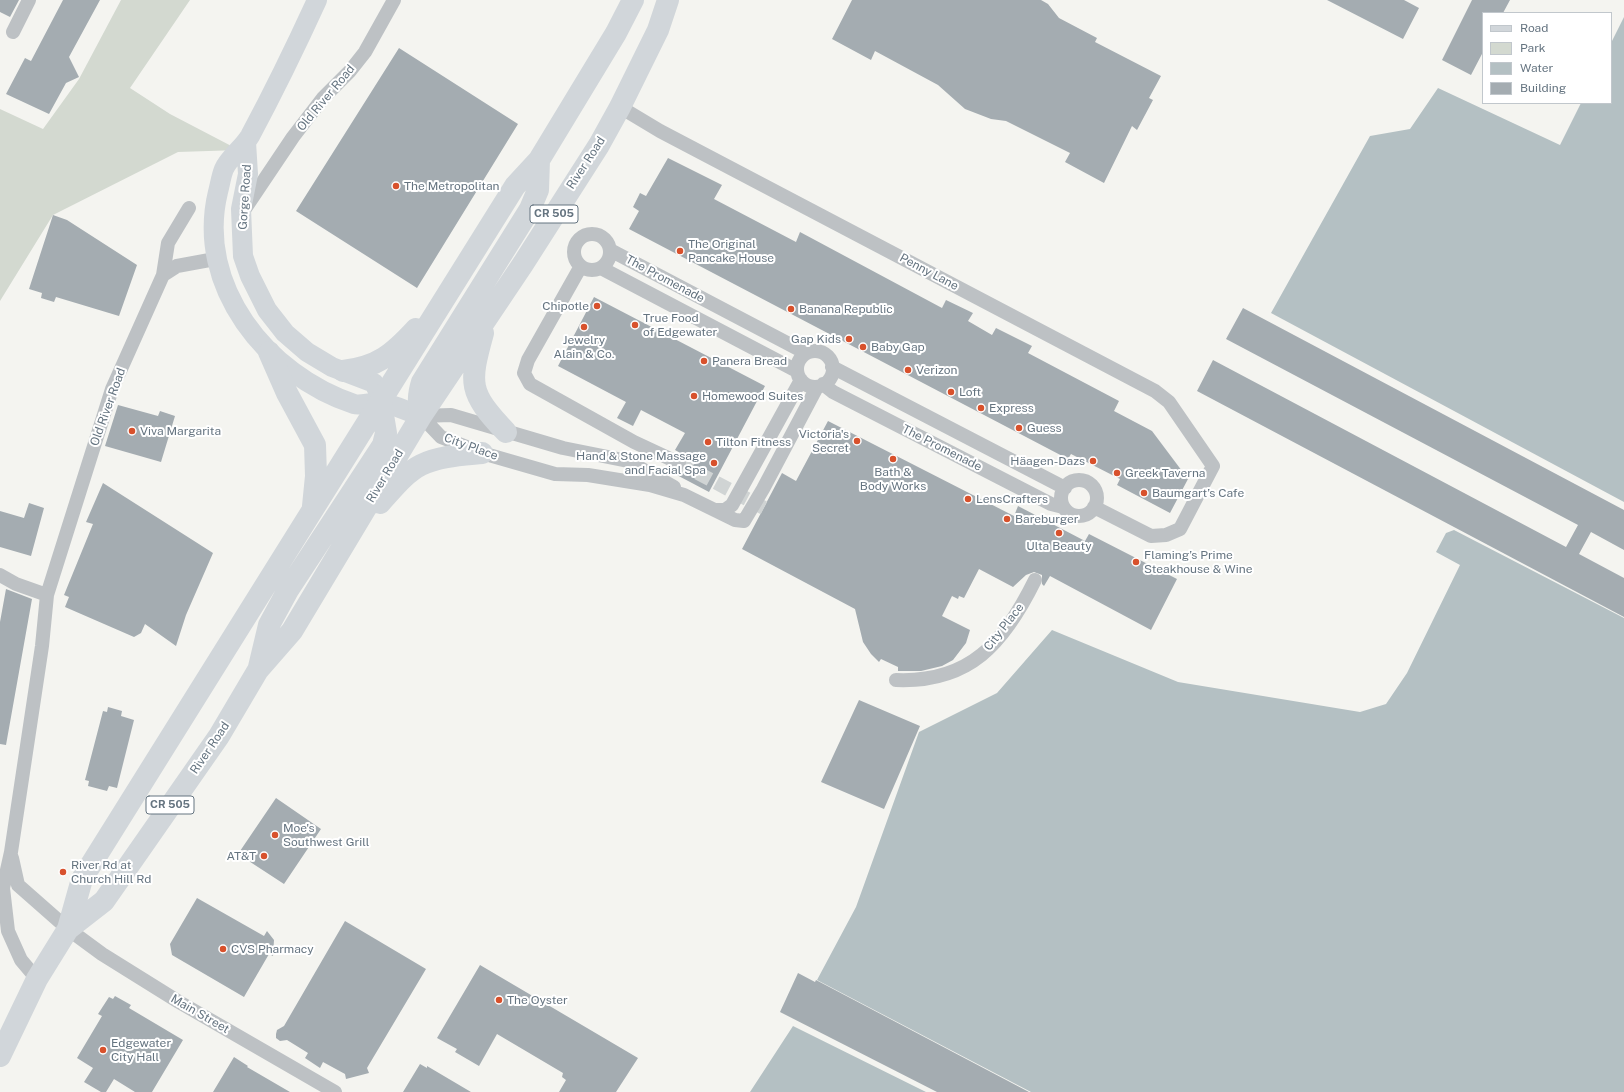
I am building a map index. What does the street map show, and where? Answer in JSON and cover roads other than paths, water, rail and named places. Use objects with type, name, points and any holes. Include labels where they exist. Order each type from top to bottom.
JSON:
[{"type":"main road","name":"Gorge Road","points":[[317,0],[271,97],[246,142],[224,168],[213,213],[215,259],[228,295],[242,320],[269,352],[294,374],[322,390],[355,404],[381,402],[421,416]]},
{"type":"main road","name":"River Road","points":[[0,1056],[37,979],[68,929],[82,879],[313,509],[449,295],[515,186],[539,160],[616,33],[633,0]]},
{"type":"main road","name":"River Road","points":[[68,929],[104,901],[219,736],[258,670],[292,631],[352,534],[421,416],[599,145],[620,107],[658,30],[668,0]]},
{"type":"main road","name":"Gorge Road","points":[[246,142],[248,174],[242,214],[243,256],[250,276],[267,310],[285,332],[307,352],[343,371],[374,383],[381,402]]},
{"type":"main road","points":[[421,416],[418,404],[418,392],[422,382],[530,209],[538,190],[539,160]]},
{"type":"main road","points":[[343,371],[355,370],[378,363],[391,354],[449,295]]},
{"type":"main road","points":[[487,317],[473,372],[476,393],[485,410],[506,432]]},
{"type":"main road","points":[[269,352],[287,393],[315,445],[316,476],[313,509]]},
{"type":"main road","points":[[258,670],[269,625],[280,604],[383,445],[386,433],[381,402]]},
{"type":"main road","points":[[352,534],[402,479],[421,465],[449,457],[482,452]]},
{"type":"street","points":[[13,32],[29,0]]},
{"type":"street","name":"Old River Road","points":[[242,214],[293,137],[323,98],[350,71],[365,52],[394,0]]},
{"type":"street","name":"Penny Lane","points":[[620,107],[660,131],[1155,391],[1169,402],[1213,466],[1180,529],[1166,535],[1151,536],[1094,507]]},
{"type":"street","name":"Old River Road","points":[[47,595],[112,389],[163,275],[168,243],[189,208]]},
{"type":"street","points":[[597,235],[603,238],[610,250],[609,257],[601,268],[594,270],[588,270],[581,266],[575,254],[575,248],[584,237],[597,235]]},
{"type":"street","name":"The Promenade","points":[[610,250],[806,354]]},
{"type":"street","points":[[163,275],[177,266],[215,259]]},
{"type":"street","points":[[581,266],[528,360],[524,373],[530,384],[634,442],[679,463]]},
{"type":"street","name":"The Promenade","points":[[601,268],[799,376]]},
{"type":"street","points":[[715,510],[725,510],[732,505],[799,376],[797,364],[806,354],[819,352],[830,360],[832,374],[820,385],[810,386],[799,376]]},
{"type":"street","name":"The Promenade","points":[[832,367],[1065,488]]},
{"type":"street","name":"City Place","points":[[421,416],[441,437],[482,452],[555,474],[588,475],[642,484],[684,495],[735,520],[744,521],[820,385]]},
{"type":"street","name":"The Promenade","points":[[820,385],[1030,494],[1051,504],[1063,507]]},
{"type":"street","name":"City Place","points":[[421,416],[451,415],[563,448],[628,461],[671,484],[684,495]]},
{"type":"street","points":[[1074,481],[1086,482],[1091,486],[1096,496],[1094,507],[1086,514],[1081,516],[1071,514],[1063,507],[1061,497],[1065,488],[1074,481]]},
{"type":"street","points":[[0,575],[16,584],[47,595],[42,646],[11,852],[3,888],[8,930],[21,960],[37,979]]},
{"type":"street","name":"City Place","points":[[896,680],[932,679],[949,674],[968,664],[988,650],[1022,606],[1035,580]]},
{"type":"street","points":[[11,852],[14,874],[18,885],[68,929]]},
{"type":"street","name":"Main Street","points":[[68,929],[102,954],[179,1002],[336,1092]]},
{"type":"water","points":[[1624,17],[1624,502],[1271,313],[1370,136],[1410,129],[1438,88],[1560,145],[1580,104],[1612,104],[1612,41]]},
{"type":"water","points":[[1454,530],[1624,618],[1624,1092],[1031,1092],[817,980],[856,907],[919,732],[997,693],[1052,630],[1178,682],[1360,712],[1386,704],[1407,673],[1460,565],[1436,552],[1446,533]]},
{"type":"water","points":[[793,1026],[926,1092],[750,1092]]},
{"type":"tunnel","points":[[679,463],[764,508]]},
{"type":"place","name":"The Metropolitan","points":[[396,186]]},
{"type":"place","name":"The Original Pancake House","points":[[680,251]]},
{"type":"place","name":"Chipotle","points":[[597,306]]},
{"type":"place","name":"Banana Republic","points":[[791,309]]},
{"type":"place","name":"True Food of Edgewater","points":[[635,325]]},
{"type":"place","name":"Jewelry Alain & Co.","points":[[584,327]]},
{"type":"place","name":"Gap Kids","points":[[849,339]]},
{"type":"place","name":"Baby Gap","points":[[863,347]]},
{"type":"place","name":"Panera Bread","points":[[704,361]]},
{"type":"place","name":"Verizon","points":[[908,370]]},
{"type":"place","name":"Loft","points":[[951,392]]},
{"type":"place","name":"Homewood Suites","points":[[694,396]]},
{"type":"place","name":"Express","points":[[981,408]]},
{"type":"place","name":"Guess","points":[[1019,428]]},
{"type":"place","name":"Viva Margarita","points":[[132,431]]},
{"type":"place","name":"Victoria's Secret","points":[[857,441]]},
{"type":"place","name":"Tilton Fitness","points":[[708,442]]},
{"type":"place","name":"Bath & Body Works","points":[[893,459]]},
{"type":"place","name":"Häagen-Dazs","points":[[1093,461]]},
{"type":"place","name":"Hand & Stone Massage and Facial Spa","points":[[714,463]]},
{"type":"place","name":"Greek Taverna","points":[[1117,473]]},
{"type":"place","name":"Baumgart’s Cafe","points":[[1144,493]]},
{"type":"place","name":"LensCrafters","points":[[968,499]]},
{"type":"place","name":"Bareburger","points":[[1007,519]]},
{"type":"place","name":"Ulta Beauty","points":[[1059,533]]},
{"type":"place","name":"Flaming’s Prime Steakhouse & Wine","points":[[1136,562]]},
{"type":"place","name":"Moe's Southwest Grill","points":[[275,835]]},
{"type":"place","name":"AT&T","points":[[264,856]]},
{"type":"place","name":"River Rd at Church Hill Rd","points":[[63,872]]},
{"type":"place","name":"CVS Pharmacy","points":[[223,949]]},
{"type":"place","name":"The Oyster","points":[[499,1000]]},
{"type":"place","name":"Edgewater City Hall","points":[[103,1050]]}]
